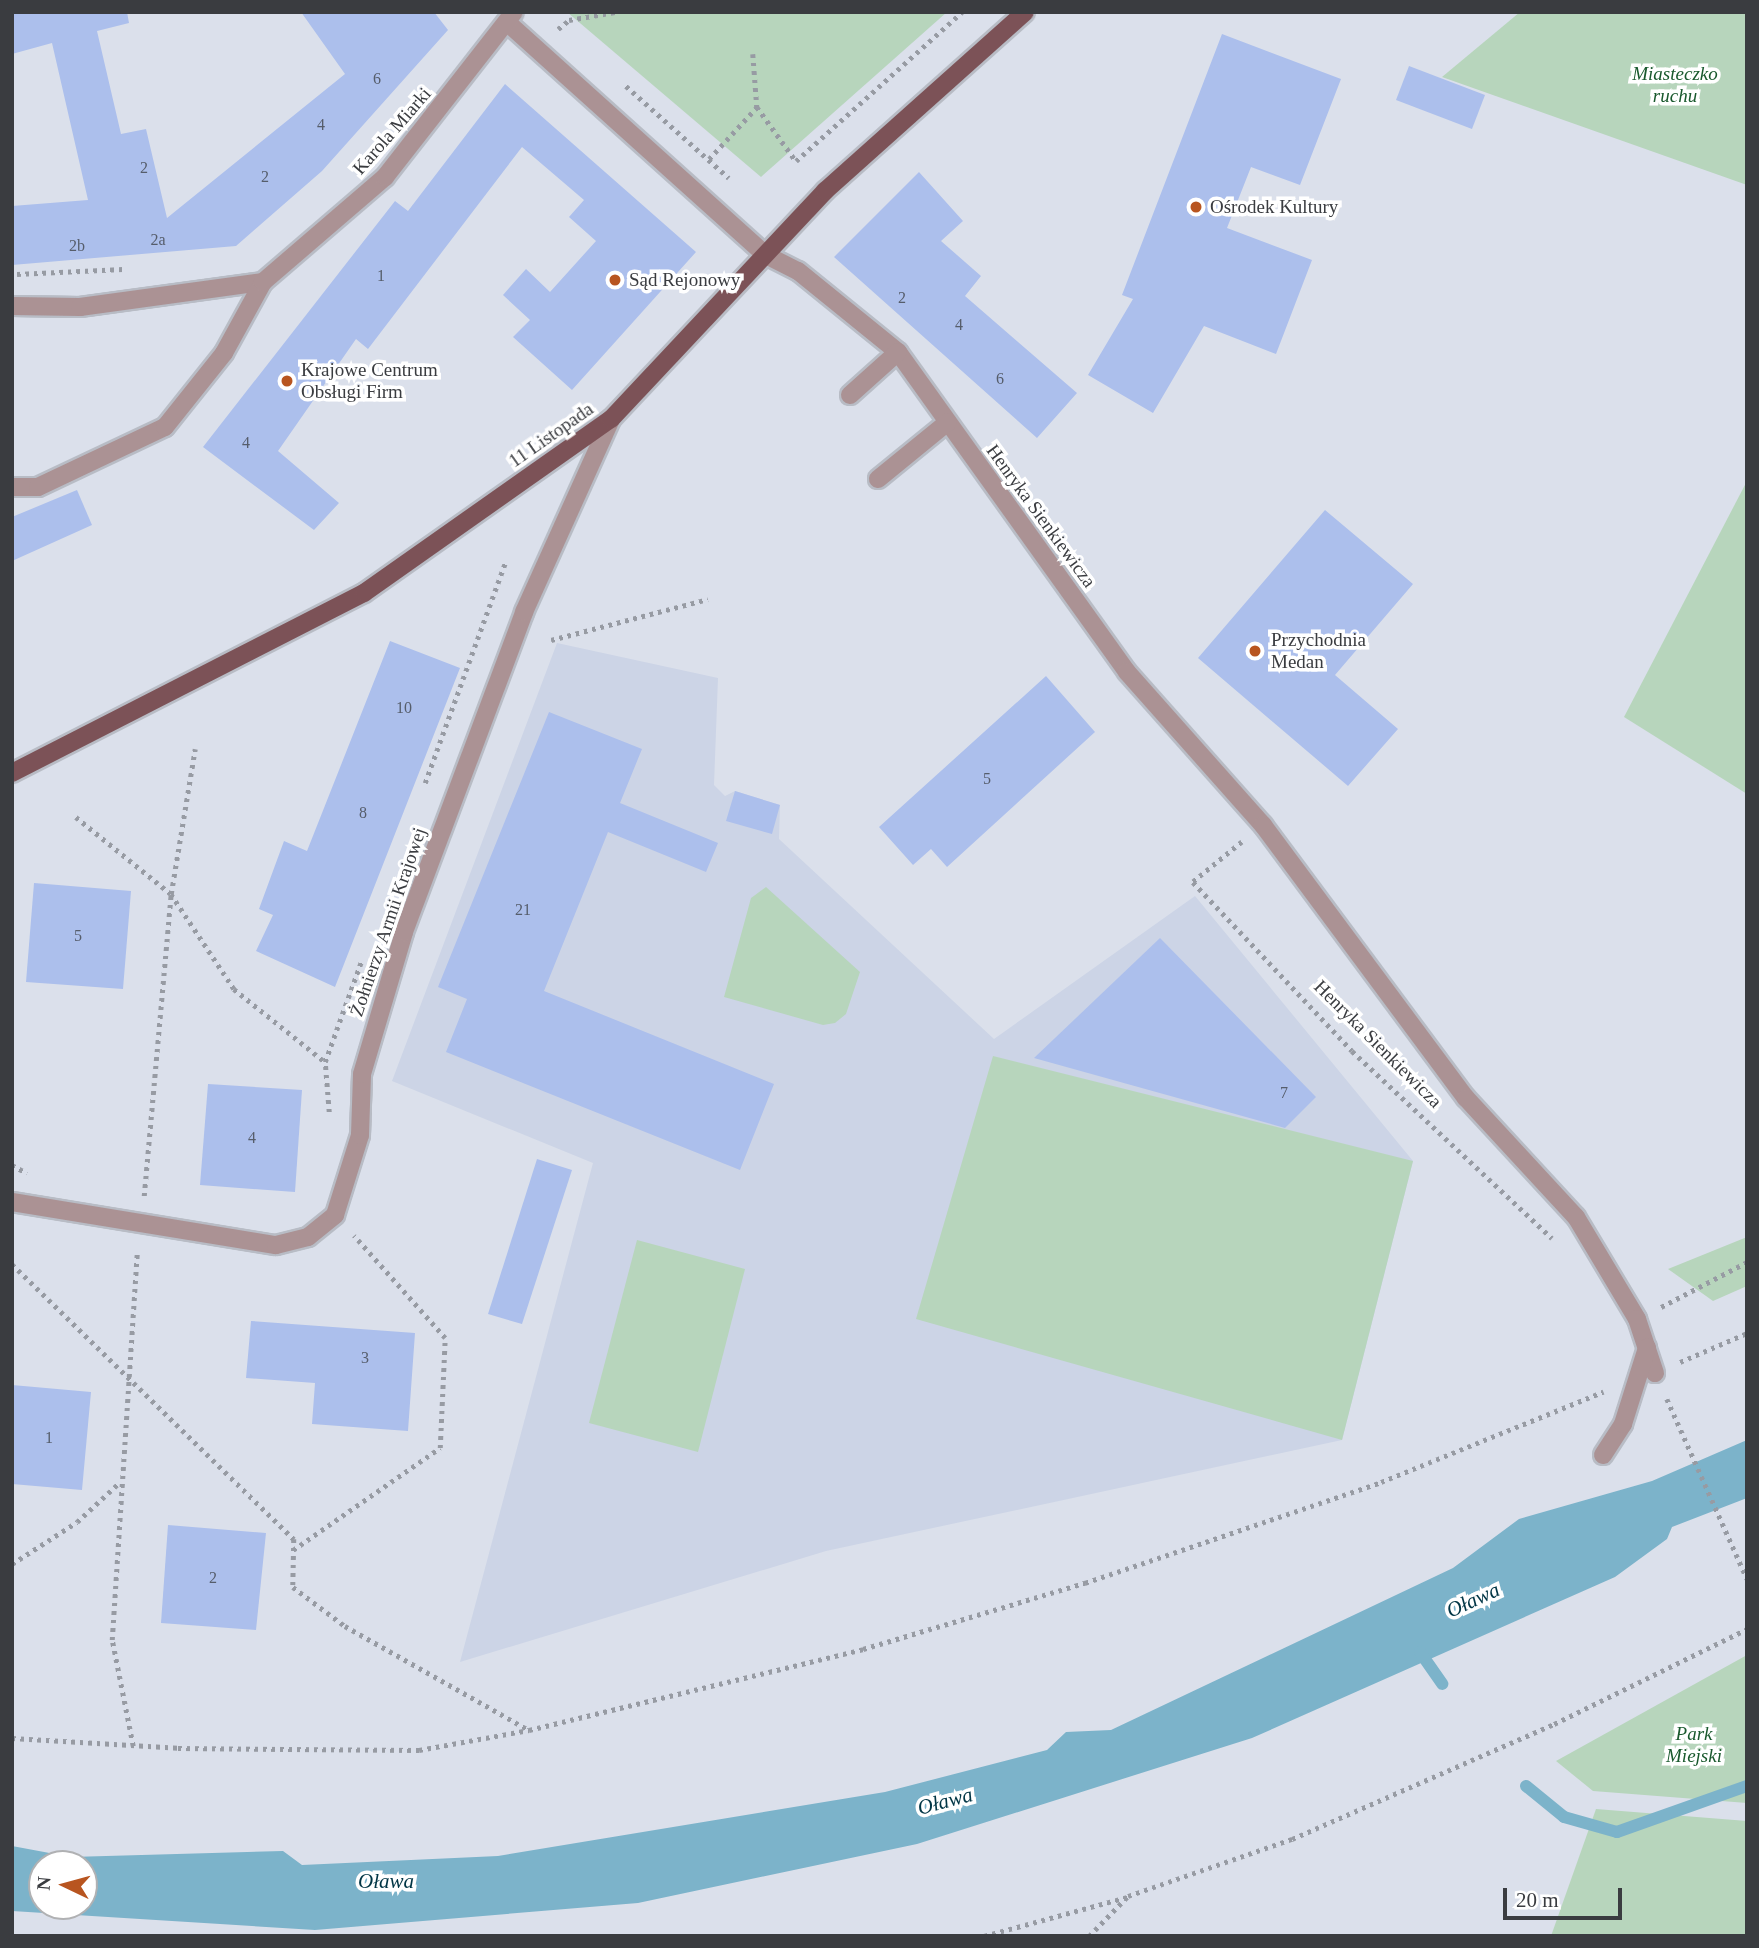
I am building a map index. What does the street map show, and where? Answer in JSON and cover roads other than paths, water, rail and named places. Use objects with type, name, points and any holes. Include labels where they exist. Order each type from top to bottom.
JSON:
[{"type":"main road","name":"11 Listopada","points":[[12,773],[365,593],[611,419],[825,191],[1025,12]]},
{"type":"street","name":"Karola Miarki","points":[[263,282],[385,177],[511,18],[766,256]]},
{"type":"street","name":"Henryka Sienkiewicza","points":[[766,256],[798,271],[898,352],[1127,672],[1263,825],[1466,1098],[1576,1217],[1637,1319],[1655,1373]]},
{"type":"street","points":[[12,306],[80,307],[263,282]]},
{"type":"street","points":[[12,487],[38,487],[165,426],[224,353],[263,282]]},
{"type":"street","points":[[850,395],[898,352]]},
{"type":"street","name":"Żołnierzy Armii Krajowej","points":[[12,1202],[139,1224],[292,1245],[335,1215],[360,1135],[362,1074],[404,932],[536,582],[611,419]]},
{"type":"street","points":[[878,479],[948,422]]},
{"type":"street","points":[[1603,1455],[1623,1424],[1647,1348]]},
{"type":"water","name":"Oława","points":[[1747,1440],[1747,1498],[1672,1527],[1667,1539],[1615,1577],[1252,1738],[917,1844],[638,1903],[315,1930],[98,1916],[98,1856],[283,1851],[302,1865],[498,1856],[885,1792],[1047,1750],[1066,1732],[1111,1730],[1453,1568],[1519,1519],[1652,1481]]},
{"type":"water","points":[[12,1846],[33,1850],[28,1850],[28,1912],[12,1911]]},
{"type":"waterway","points":[[1420,1652],[1442,1684]]},
{"type":"waterway","points":[[1526,1786],[1564,1817],[1617,1832],[1747,1786]]},
{"type":"place","name":"Ośrodek Kultury","points":[[1196,207]]},
{"type":"place","name":"Sąd Rejonowy","points":[[615,280]]},
{"type":"place","name":"Krajowe Centrum Obsługi Firm","points":[[287,381]]},
{"type":"place","name":"Przychodnia Medan","points":[[1255,651]]},
{"type":"park label","name":"Miasteczko ruchu","points":[[1675,85]]},
{"type":"park label","name":"Park Miejski","points":[[1694,1745]]}]
